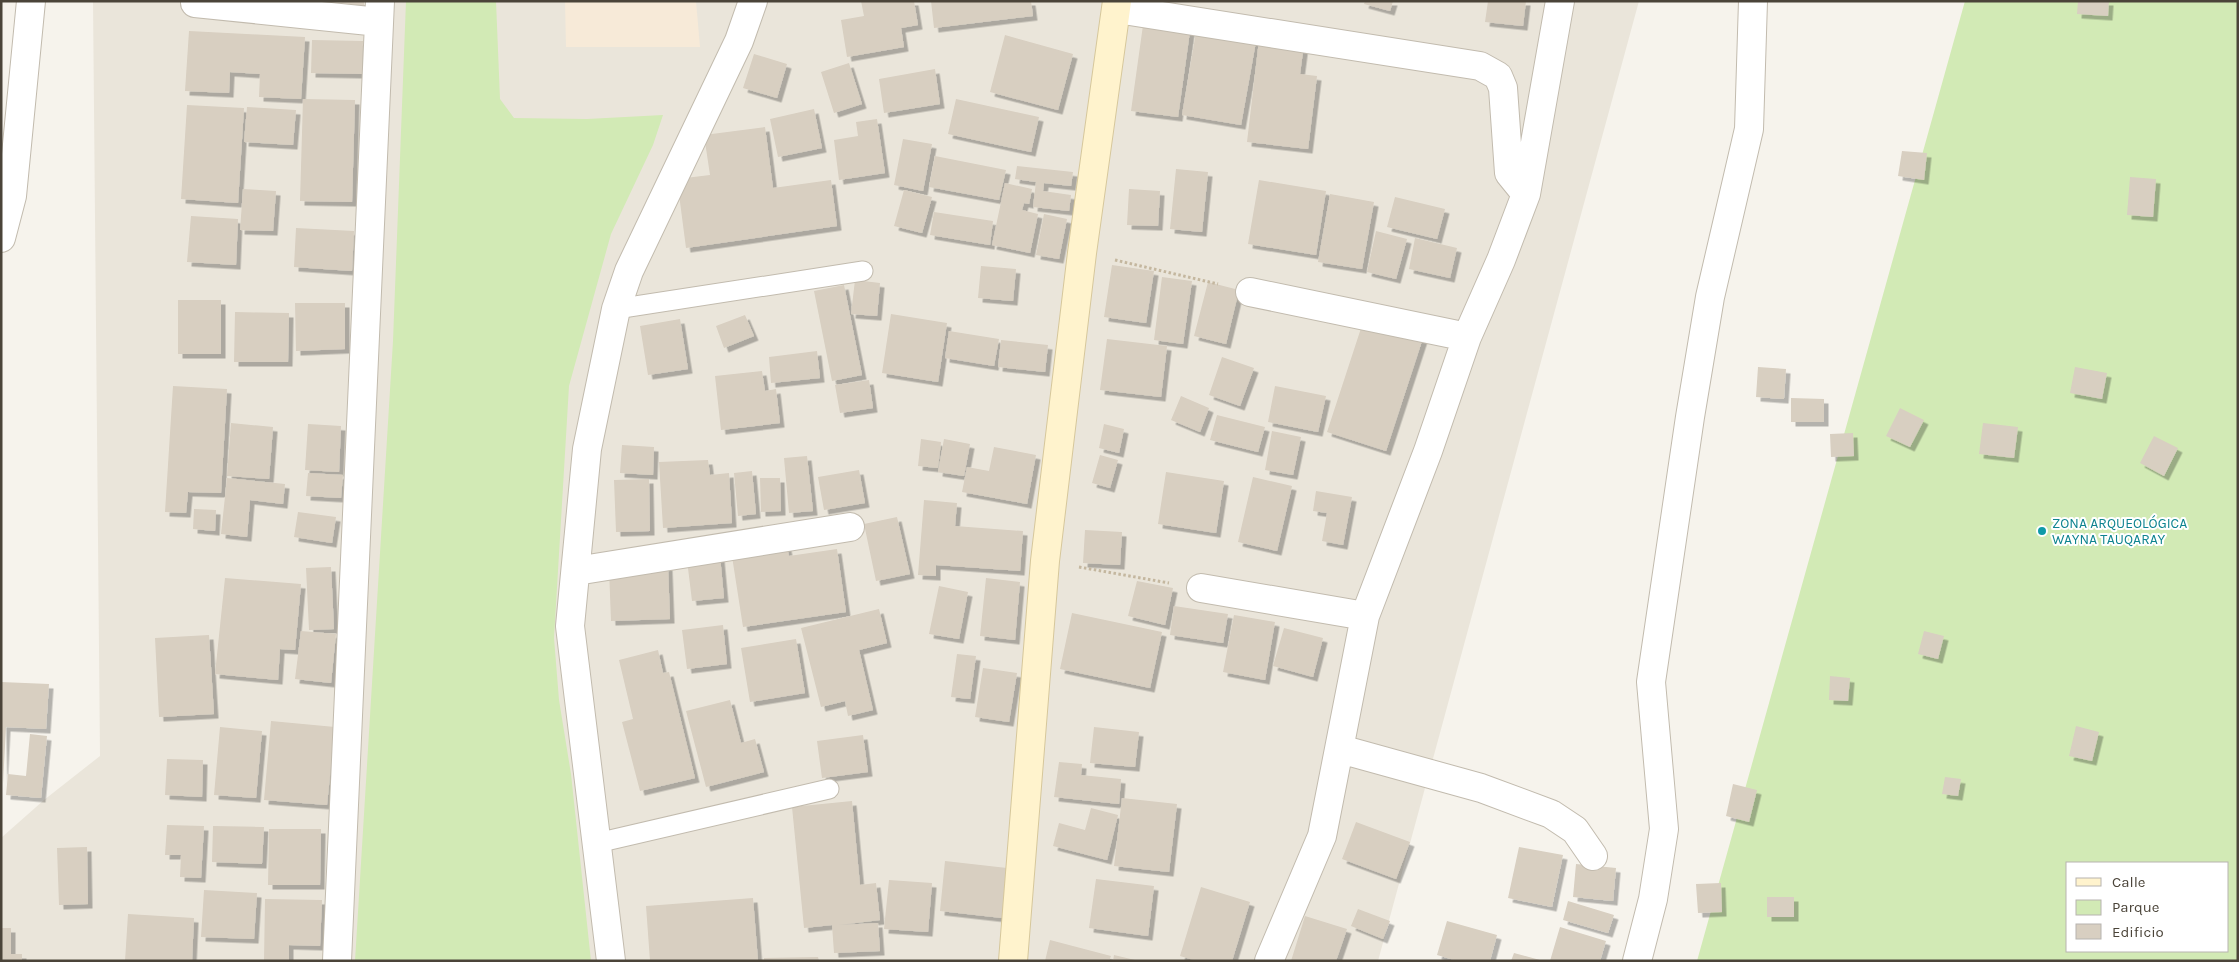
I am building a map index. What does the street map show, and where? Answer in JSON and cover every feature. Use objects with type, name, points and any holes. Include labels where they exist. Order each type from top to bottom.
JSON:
[{"type":"main road","points":[[1014,961],[1045,561],[1082,253],[1117,5]]},
{"type":"street","points":[[1,238],[12,196],[30,1]]},
{"type":"street","points":[[610,961],[570,626],[587,449],[616,309],[629,271],[739,41],[753,1]]},
{"type":"street","points":[[1269,961],[1322,836],[1365,616],[1428,451],[1467,337],[1501,260],[1526,194],[1560,1]]},
{"type":"street","points":[[1637,961],[1653,899],[1664,829],[1652,682],[1690,417],[1710,297],[1749,129],[1753,1]]},
{"type":"street","points":[[194,3],[379,12],[337,961]]},
{"type":"street","points":[[1117,5],[1480,66],[1498,76],[1503,88],[1509,173],[1526,194]]},
{"type":"street","points":[[1250,292],[1467,337]]},
{"type":"street","points":[[576,571],[850,526]]},
{"type":"street","points":[[1201,588],[1365,616]]},
{"type":"street","points":[[1340,749],[1481,788],[1551,814],[1575,830],[1593,856]]},
{"type":"lane","points":[[616,309],[863,271]]},
{"type":"lane","points":[[597,843],[829,789]]},
{"type":"path","points":[[1082,253],[1250,292]]},
{"type":"path","points":[[1045,561],[1201,588]]},
{"type":"shaded area","points":[[93,1],[1639,1],[1378,961],[1,961],[1,838],[44,800],[100,756]]},
{"type":"shaded area","points":[[565,1],[696,1],[700,47],[566,47]]},
{"type":"green space","points":[[406,1],[496,1],[500,99],[514,118],[587,119],[663,115],[653,145],[611,234],[569,386],[554,638],[559,700],[571,774],[591,961],[355,961],[393,341]]},
{"type":"green space","points":[[1965,1],[2238,1],[2238,961],[1697,961]]},
{"type":"building","points":[[329,1],[364,1],[364,6]]},
{"type":"building","points":[[861,1],[914,1],[918,25],[901,28],[904,47],[847,57],[841,20],[864,16]]},
{"type":"building","points":[[931,1],[1031,1],[1033,16],[934,28]]},
{"type":"building","points":[[1365,1],[1393,1],[1390,11],[1364,4]]},
{"type":"building","points":[[1488,1],[1526,1],[1523,26],[1485,22]]},
{"type":"building","points":[[2078,1],[2109,1],[2108,16],[2077,14]]},
{"type":"building","points":[[1144,18],[1191,24],[1178,117],[1131,111]]},
{"type":"building","points":[[1197,26],[1257,36],[1241,125],[1182,115]]},
{"type":"building","points":[[189,31],[305,37],[301,99],[259,97],[260,74],[230,72],[229,93],[185,91]]},
{"type":"building","points":[[1005,35],[1073,54],[1058,110],[990,92]]},
{"type":"building","points":[[312,40],[363,41],[362,74],[311,73]]},
{"type":"building","points":[[1259,40],[1304,44],[1300,74],[1317,76],[1308,149],[1247,142]]},
{"type":"building","points":[[754,54],[787,64],[777,98],[743,88]]},
{"type":"building","points":[[849,63],[862,104],[834,113],[821,72]]},
{"type":"building","points":[[935,69],[940,104],[884,113],[879,79]]},
{"type":"building","points":[[303,99],[355,100],[352,202],[300,201]]},
{"type":"building","points":[[956,99],[1039,117],[1031,152],[948,134]]},
{"type":"building","points":[[187,105],[244,108],[238,203],[181,199]]},
{"type":"building","points":[[247,107],[296,110],[293,145],[244,142]]},
{"type":"building","points":[[814,109],[822,148],[778,157],[770,119]]},
{"type":"building","points":[[877,119],[885,173],[839,180],[834,140],[858,136],[856,122]]},
{"type":"building","points":[[765,127],[773,188],[831,180],[837,226],[686,248],[677,179],[710,175],[704,135]]},
{"type":"building","points":[[903,139],[932,144],[923,191],[894,185]]},
{"type":"building","points":[[1902,151],[1927,153],[1924,180],[1898,176]]},
{"type":"building","points":[[935,156],[1006,170],[999,200],[929,187]]},
{"type":"building","points":[[1017,166],[1073,172],[1071,186],[1044,183],[1043,191],[1071,195],[1069,211],[1033,207],[1036,182],[1015,179]]},
{"type":"building","points":[[1176,169],[1208,172],[1202,232],[1170,229]]},
{"type":"building","points":[[2130,177],[2156,179],[2153,217],[2127,215]]},
{"type":"building","points":[[1259,180],[1326,191],[1316,255],[1248,244]]},
{"type":"building","points":[[1005,183],[1032,189],[1029,204],[1024,203],[1022,210],[1038,214],[1030,253],[992,245]]},
{"type":"building","points":[[243,189],[276,191],[273,231],[240,230]]},
{"type":"building","points":[[1129,189],[1160,191],[1158,226],[1127,225]]},
{"type":"building","points":[[904,190],[932,197],[922,233],[894,226]]},
{"type":"building","points":[[1330,194],[1374,202],[1362,269],[1318,262]]},
{"type":"building","points":[[1395,197],[1445,209],[1437,239],[1387,227]]},
{"type":"building","points":[[934,212],[993,221],[990,245],[930,235]]},
{"type":"building","points":[[1044,214],[1067,219],[1059,259],[1036,255]]},
{"type":"building","points":[[191,216],[238,219],[236,265],[187,262]]},
{"type":"building","points":[[296,228],[354,231],[352,271],[294,267]]},
{"type":"building","points":[[1376,231],[1407,239],[1396,279],[1367,272]]},
{"type":"building","points":[[1415,238],[1457,248],[1450,278],[1409,269]]},
{"type":"building","points":[[1112,265],[1154,271],[1146,323],[1104,317]]},
{"type":"building","points":[[981,266],[1016,269],[1013,301],[978,298]]},
{"type":"building","points":[[1162,277],[1192,281],[1183,344],[1154,340]]},
{"type":"building","points":[[855,280],[880,283],[877,316],[851,314]]},
{"type":"building","points":[[1208,282],[1239,290],[1226,344],[1194,336]]},
{"type":"building","points":[[844,285],[862,375],[832,381],[814,291]]},
{"type":"building","points":[[178,300],[221,300],[221,354],[178,354]]},
{"type":"building","points":[[295,303],[345,303],[345,349],[296,351]]},
{"type":"building","points":[[235,312],[289,313],[288,362],[234,362]]},
{"type":"building","points":[[891,314],[947,323],[938,382],[882,373]]},
{"type":"building","points":[[745,315],[754,336],[724,348],[716,326]]},
{"type":"building","points":[[680,319],[688,369],[648,375],[640,326]]},
{"type":"building","points":[[1364,319],[1423,338],[1386,451],[1327,432]]},
{"type":"building","points":[[949,331],[999,339],[994,366],[945,358]]},
{"type":"building","points":[[1107,339],[1167,346],[1161,397],[1100,390]]},
{"type":"building","points":[[1001,340],[1048,345],[1045,372],[998,367]]},
{"type":"building","points":[[817,351],[820,378],[771,383],[769,357]]},
{"type":"building","points":[[1222,357],[1254,368],[1240,406],[1209,395]]},
{"type":"building","points":[[1758,367],[1786,369],[1784,399],[1756,397]]},
{"type":"building","points":[[2075,367],[2107,373],[2102,399],[2070,393]]},
{"type":"building","points":[[762,371],[765,391],[776,389],[780,423],[721,430],[715,376]]},
{"type":"building","points":[[869,380],[873,408],[840,413],[835,385]]},
{"type":"building","points":[[173,386],[227,389],[221,493],[188,492],[186,513],[165,512]]},
{"type":"building","points":[[1275,386],[1326,396],[1318,432],[1268,422]]},
{"type":"building","points":[[1181,396],[1209,408],[1200,432],[1171,420]]},
{"type":"building","points":[[1791,398],[1824,399],[1824,422],[1791,422]]},
{"type":"building","points":[[1900,408],[1924,420],[1910,447],[1886,436]]},
{"type":"building","points":[[1217,415],[1265,427],[1258,452],[1210,440]]},
{"type":"building","points":[[231,423],[273,427],[269,479],[227,476]]},
{"type":"building","points":[[1983,423],[2018,427],[2014,458],[1979,454]]},
{"type":"building","points":[[308,424],[341,426],[339,472],[305,470]]},
{"type":"building","points":[[1104,424],[1124,429],[1119,453],[1099,448]]},
{"type":"building","points":[[1272,431],[1301,437],[1293,475],[1265,470]]},
{"type":"building","points":[[1853,433],[1854,456],[1831,457],[1830,434]]},
{"type":"building","points":[[2154,436],[2178,448],[2164,476],[2140,463]]},
{"type":"building","points":[[921,439],[941,442],[938,468],[918,466]]},
{"type":"building","points":[[944,439],[970,444],[964,476],[938,472]]},
{"type":"building","points":[[622,445],[654,447],[653,475],[620,473]]},
{"type":"building","points":[[994,447],[1036,455],[1027,504],[962,492],[967,467],[989,471]]},
{"type":"building","points":[[1100,455],[1118,460],[1110,488],[1092,483]]},
{"type":"building","points":[[807,456],[813,511],[789,513],[784,458]]},
{"type":"building","points":[[708,460],[710,475],[729,473],[732,523],[663,528],[659,462]]},
{"type":"building","points":[[859,470],[865,503],[824,510],[818,477]]},
{"type":"building","points":[[752,471],[756,514],[738,516],[734,473]]},
{"type":"building","points":[[1166,472],[1224,481],[1216,533],[1158,524]]},
{"type":"building","points":[[308,473],[343,475],[341,498],[306,496]]},
{"type":"building","points":[[1253,477],[1292,486],[1277,551],[1238,542]]},
{"type":"building","points":[[227,478],[285,484],[283,504],[250,500],[247,537],[221,534]]},
{"type":"building","points":[[760,478],[780,478],[781,511],[761,512]]},
{"type":"building","points":[[649,479],[650,531],[616,532],[614,480]]},
{"type":"building","points":[[1316,491],[1352,497],[1343,545],[1322,541],[1327,513],[1313,511]]},
{"type":"building","points":[[924,500],[957,503],[955,526],[1023,531],[1020,571],[936,565],[936,576],[918,575]]},
{"type":"building","points":[[194,509],[216,510],[215,531],[193,529]]},
{"type":"building","points":[[298,512],[336,517],[332,543],[294,537]]},
{"type":"building","points":[[897,517],[910,574],[876,581],[864,524]]},
{"type":"building","points":[[1085,530],[1122,532],[1120,565],[1083,563]]},
{"type":"building","points":[[786,542],[789,556],[837,549],[846,612],[743,627],[731,550]]},
{"type":"building","points":[[720,556],[724,598],[692,601],[687,560]]},
{"type":"building","points":[[668,566],[670,619],[611,621],[609,569]]},
{"type":"building","points":[[331,567],[334,629],[309,630],[306,568]]},
{"type":"building","points":[[225,578],[301,584],[295,650],[280,649],[278,680],[215,674]]},
{"type":"building","points":[[986,578],[1020,582],[1015,640],[980,636]]},
{"type":"building","points":[[1137,581],[1173,588],[1165,625],[1128,616]]},
{"type":"building","points":[[939,586],[968,592],[959,639],[929,634]]},
{"type":"building","points":[[1174,606],[1228,614],[1223,643],[1170,635]]},
{"type":"building","points":[[879,609],[887,643],[859,650],[873,710],[848,716],[845,701],[821,707],[801,628]]},
{"type":"building","points":[[1072,613],[1162,632],[1150,688],[1060,669]]},
{"type":"building","points":[[1234,615],[1275,622],[1265,680],[1223,672]]},
{"type":"building","points":[[723,625],[727,664],[687,669],[682,630]]},
{"type":"building","points":[[1284,628],[1323,638],[1313,677],[1273,666]]},
{"type":"building","points":[[301,631],[336,634],[331,683],[295,679]]},
{"type":"building","points":[[1924,631],[1944,636],[1938,659],[1918,654]]},
{"type":"building","points":[[209,635],[214,714],[159,717],[155,638]]},
{"type":"building","points":[[796,639],[805,693],[750,702],[741,648]]},
{"type":"building","points":[[658,650],[663,673],[669,672],[695,778],[640,791],[622,722],[633,719],[619,660]]},
{"type":"building","points":[[957,654],[976,656],[970,699],[951,697]]},
{"type":"building","points":[[983,668],[1017,673],[1009,722],[975,717]]},
{"type":"building","points":[[1830,676],[1850,678],[1848,701],[1829,700]]},
{"type":"building","points":[[1,682],[49,684],[46,729],[6,727],[3,784]]},
{"type":"building","points":[[730,700],[741,743],[755,739],[764,772],[706,787],[686,711]]},
{"type":"building","points":[[271,721],[335,727],[327,805],[264,800]]},
{"type":"building","points":[[2076,726],[2099,732],[2092,761],[2069,756]]},
{"type":"building","points":[[220,727],[262,731],[256,798],[214,795]]},
{"type":"building","points":[[1094,727],[1139,732],[1135,767],[1090,763]]},
{"type":"building","points":[[30,734],[47,736],[41,798],[6,795],[8,774],[26,776]]},
{"type":"building","points":[[863,735],[868,772],[822,778],[817,741]]},
{"type":"building","points":[[167,759],[203,760],[202,797],[165,795]]},
{"type":"building","points":[[1059,762],[1082,764],[1081,775],[1121,779],[1119,804],[1054,797]]},
{"type":"building","points":[[1945,777],[1961,779],[1958,796],[1942,794]]},
{"type":"building","points":[[1733,784],[1757,790],[1749,822],[1726,816]]},
{"type":"building","points":[[1122,798],[1177,804],[1169,872],[1114,866]]},
{"type":"building","points":[[852,801],[860,885],[876,883],[880,920],[839,925],[878,923],[880,951],[834,953],[832,925],[804,928],[792,807]]},
{"type":"building","points":[[1091,808],[1118,815],[1107,860],[1053,846],[1059,823],[1085,830]]},
{"type":"building","points":[[1356,822],[1410,842],[1396,879],[1342,859]]},
{"type":"building","points":[[167,825],[204,826],[201,878],[180,877],[181,855],[165,855]]},
{"type":"building","points":[[213,826],[264,827],[262,864],[212,862]]},
{"type":"building","points":[[269,829],[321,829],[320,885],[268,885]]},
{"type":"building","points":[[87,847],[88,904],[59,905],[57,848]]},
{"type":"building","points":[[1519,847],[1563,855],[1552,907],[1508,898]]},
{"type":"building","points":[[945,861],[1007,868],[1002,918],[940,911]]},
{"type":"building","points":[[1576,864],[1616,868],[1613,901],[1573,897]]},
{"type":"building","points":[[1096,879],[1154,886],[1148,936],[1089,928]]},
{"type":"building","points":[[889,880],[932,883],[928,932],[884,929]]},
{"type":"building","points":[[1721,883],[1722,912],[1698,913],[1696,884]]},
{"type":"building","points":[[1201,887],[1250,902],[1232,961],[1197,961],[1180,956]]},
{"type":"building","points":[[204,890],[257,893],[254,939],[201,937]]},
{"type":"building","points":[[1767,897],[1794,897],[1794,917],[1767,917]]},
{"type":"building","points":[[753,898],[758,961],[650,961],[646,906]]},
{"type":"building","points":[[265,899],[322,900],[320,946],[289,945],[289,961],[264,961]]},
{"type":"building","points":[[1568,901],[1614,915],[1608,933],[1563,920]]},
{"type":"building","points":[[1358,909],[1390,921],[1383,939],[1351,926]]},
{"type":"building","points":[[128,914],[194,918],[192,961],[125,961]]},
{"type":"building","points":[[1305,916],[1347,929],[1336,961],[1291,961]]},
{"type":"building","points":[[1447,921],[1497,935],[1490,961],[1458,961],[1437,955]]},
{"type":"building","points":[[1560,927],[1606,941],[1600,961],[1550,961]]},
{"type":"building","points":[[1,928],[11,928],[11,954],[22,954],[22,961],[1,961]]},
{"type":"building","points":[[1050,940],[1111,956],[1109,961],[1045,961]]},
{"type":"building","points":[[1514,953],[1540,960],[1540,961],[1511,961]]},
{"type":"building","points":[[1114,955],[1135,960],[1135,961],[1113,961]]},
{"type":"building","points":[[818,957],[819,961],[764,961],[764,958]]},
{"type":"place","name":"ZONA ARQUEOLÓGICA WAYNA TAUQARAY","points":[[2042,531]]}]
